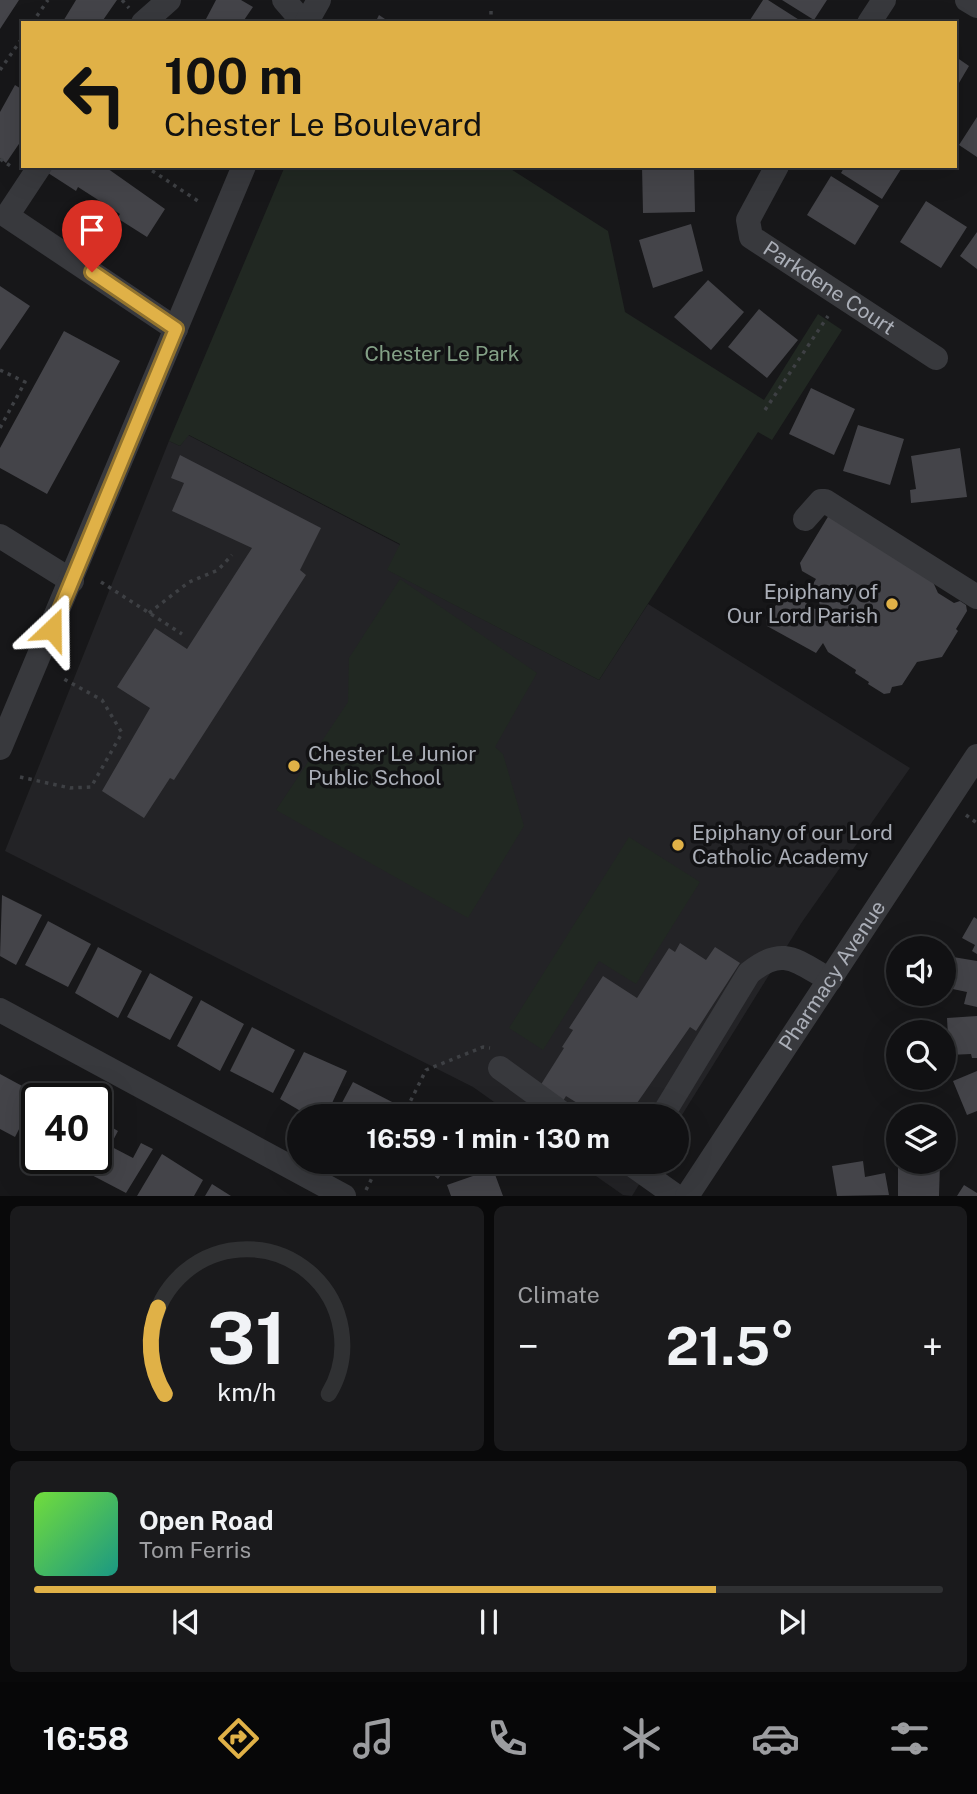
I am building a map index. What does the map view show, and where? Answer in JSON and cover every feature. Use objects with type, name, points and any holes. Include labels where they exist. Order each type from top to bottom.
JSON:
[{"type":"street","points":[[145,21],[169,0]]},
{"type":"street","points":[[284,0],[303,21]]},
{"type":"street","points":[[306,21],[318,0]]},
{"type":"street","points":[[870,21],[884,0]]},
{"type":"street","points":[[967,0],[977,6]]},
{"type":"street","points":[[39,168],[7,216],[176,329]]},
{"type":"street","points":[[0,748],[243,168]]},
{"type":"street","name":"Parkdene Court","points":[[777,168],[748,220],[751,237],[936,358]]},
{"type":"street","points":[[805,519],[821,501],[825,501],[977,597]]},
{"type":"street","points":[[0,536],[72,581]]},
{"type":"street","name":"Pharmacy Avenue","points":[[687,1195],[977,756]]},
{"type":"street","points":[[669,1104],[749,973],[766,960],[789,956],[830,979]]},
{"type":"street","points":[[0,1010],[344,1195]]},
{"type":"street","points":[[500,1058],[552,1104]]},
{"type":"street","points":[[646,1174],[676,1195]]},
{"type":"path","points":[[33,21],[48,0]]},
{"type":"path","points":[[491,10],[491,21]]},
{"type":"path","points":[[0,70],[21,40]]},
{"type":"path","points":[[148,168],[201,203]]},
{"type":"path","points":[[765,410],[828,316]]},
{"type":"path","points":[[0,370],[25,382],[0,428]]},
{"type":"path","points":[[149,613],[189,582],[218,570],[232,555]]},
{"type":"path","points":[[101,582],[182,634]]},
{"type":"path","points":[[20,777],[70,788],[91,787],[122,733],[102,700],[62,678]]},
{"type":"path","points":[[409,1104],[426,1070],[483,1047],[500,1058]]},
{"type":"path","points":[[363,1195],[374,1174]]},
{"type":"shaded area","points":[[188,435],[400,545],[388,570],[599,680],[648,604],[910,768],[802,922],[689,1104],[497,1104],[473,1087],[5,851],[169,441],[180,446]]},
{"type":"shaded area","points":[[593,1174],[646,1174],[632,1196],[623,1195]]},
{"type":"green space","name":"Chester Le Park","points":[[284,168],[509,168],[608,231],[625,312],[764,400],[818,314],[842,330],[772,440],[758,432],[599,680],[387,570],[400,544],[189,435],[180,446],[169,441]]},
{"type":"green space","points":[[400,579],[537,673],[495,747],[503,754],[524,826],[468,918],[276,810],[348,702],[349,658]]},
{"type":"green space","points":[[629,837],[700,882],[636,984],[599,961],[543,1050],[509,1028]]},
{"type":"building","points":[[0,0],[19,0],[0,29]]},
{"type":"building","points":[[76,0],[117,0],[102,21],[63,21]]},
{"type":"building","points":[[216,0],[241,0],[253,7],[243,21],[206,19]]},
{"type":"building","points":[[763,0],[768,0],[801,21],[749,21]]},
{"type":"building","points":[[782,0],[827,0],[814,20]]},
{"type":"building","points":[[379,15],[388,21],[376,21]]},
{"type":"building","points":[[957,58],[969,66],[957,86]]},
{"type":"building","points":[[15,85],[21,89],[21,141],[6,163],[0,158],[0,112]]},
{"type":"building","points":[[977,117],[977,157],[959,145]]},
{"type":"building","points":[[47,168],[107,168],[165,209],[147,237],[117,218],[120,214],[78,187],[76,191],[45,171]]},
{"type":"building","points":[[642,168],[694,168],[695,212],[643,213]]},
{"type":"building","points":[[844,168],[902,168],[882,199],[841,173]]},
{"type":"building","points":[[831,176],[879,206],[855,245],[807,215]]},
{"type":"building","points":[[926,201],[967,227],[941,268],[900,242]]},
{"type":"building","points":[[691,224],[703,271],[653,288],[639,240]]},
{"type":"building","points":[[977,232],[977,269],[960,256]]},
{"type":"building","points":[[708,280],[744,312],[711,350],[674,317]]},
{"type":"building","points":[[0,286],[30,306],[0,350]]},
{"type":"building","points":[[759,309],[798,340],[767,378],[728,347]]},
{"type":"building","points":[[64,331],[120,361],[47,494],[0,468],[0,448]]},
{"type":"building","points":[[811,388],[855,409],[834,455],[789,434]]},
{"type":"building","points":[[858,425],[904,439],[890,485],[843,471]]},
{"type":"building","points":[[960,448],[967,497],[911,503],[910,490],[916,489],[911,456]]},
{"type":"building","points":[[180,455],[321,528],[300,570],[306,575],[174,780],[170,778],[144,818],[102,791],[150,708],[117,687],[155,628],[187,649],[252,548],[172,511],[184,483],[171,478]]},
{"type":"building","name":"Epiphany of Our Lord Parish","points":[[829,515],[933,582],[938,593],[954,603],[960,601],[966,605],[967,611],[956,629],[958,631],[942,657],[917,662],[902,685],[892,687],[890,693],[884,694],[868,684],[869,682],[855,673],[856,670],[828,652],[823,643],[816,653],[767,626],[766,620],[784,593],[789,592],[815,609],[820,607],[818,596],[809,591],[816,579],[802,571],[800,563]]},
{"type":"building","points":[[2,895],[42,915],[16,965],[0,956]]},
{"type":"building","points":[[974,917],[977,919],[977,954],[972,951],[975,945],[962,938]]},
{"type":"building","points":[[48,921],[91,944],[68,987],[25,965]]},
{"type":"building","points":[[680,943],[706,960],[715,947],[740,963],[696,1031],[690,1027],[636,1104],[579,1104],[566,1096],[563,1101],[540,1086],[573,1030],[569,1028],[603,976],[637,998],[669,948],[675,952]]},
{"type":"building","points":[[98,947],[142,971],[118,1018],[75,993]]},
{"type":"building","points":[[956,958],[977,961],[977,1007],[964,1004],[967,992],[956,990]]},
{"type":"building","points":[[150,973],[193,997],[170,1040],[127,1017]]},
{"type":"building","points":[[201,1000],[244,1024],[220,1071],[177,1046]]},
{"type":"building","points":[[977,1016],[977,1058],[972,1058],[971,1054],[956,1055],[956,1020],[947,1018]]},
{"type":"building","points":[[252,1027],[295,1050],[273,1093],[230,1071]]},
{"type":"building","points":[[304,1052],[347,1071],[332,1104],[289,1104],[280,1099]]},
{"type":"building","points":[[977,1071],[977,1111],[967,1115],[956,1088],[956,1080]]},
{"type":"building","points":[[0,1074],[21,1085],[21,1125],[15,1137],[0,1129]]},
{"type":"building","points":[[353,1082],[396,1104],[341,1104]]},
{"type":"building","points":[[112,1128],[118,1131],[112,1142]]},
{"type":"building","points":[[141,1143],[153,1149],[126,1193],[90,1174],[112,1174],[112,1147],[133,1158]]},
{"type":"building","points":[[162,1154],[203,1180],[194,1196],[137,1196]]},
{"type":"building","points":[[863,1161],[865,1177],[885,1173],[889,1195],[837,1196],[832,1166]]},
{"type":"building","points":[[479,1174],[495,1174],[503,1196],[451,1196],[447,1185]]},
{"type":"building","points":[[898,1174],[940,1174],[939,1196],[898,1196]]},
{"type":"building","points":[[212,1184],[231,1196],[205,1196]]},
{"type":"building","points":[[964,1185],[977,1193],[977,1196],[957,1196]]},
{"type":"place","name":"Epiphany of Our Lord Parish","points":[[892,604]]},
{"type":"place","name":"Chester Le Junior Public School","points":[[294,766]]},
{"type":"place","name":"Epiphany of our Lord Catholic Academy","points":[[678,845]]},
{"type":"route","points":[[52,629],[176,329],[92,272]]}]
